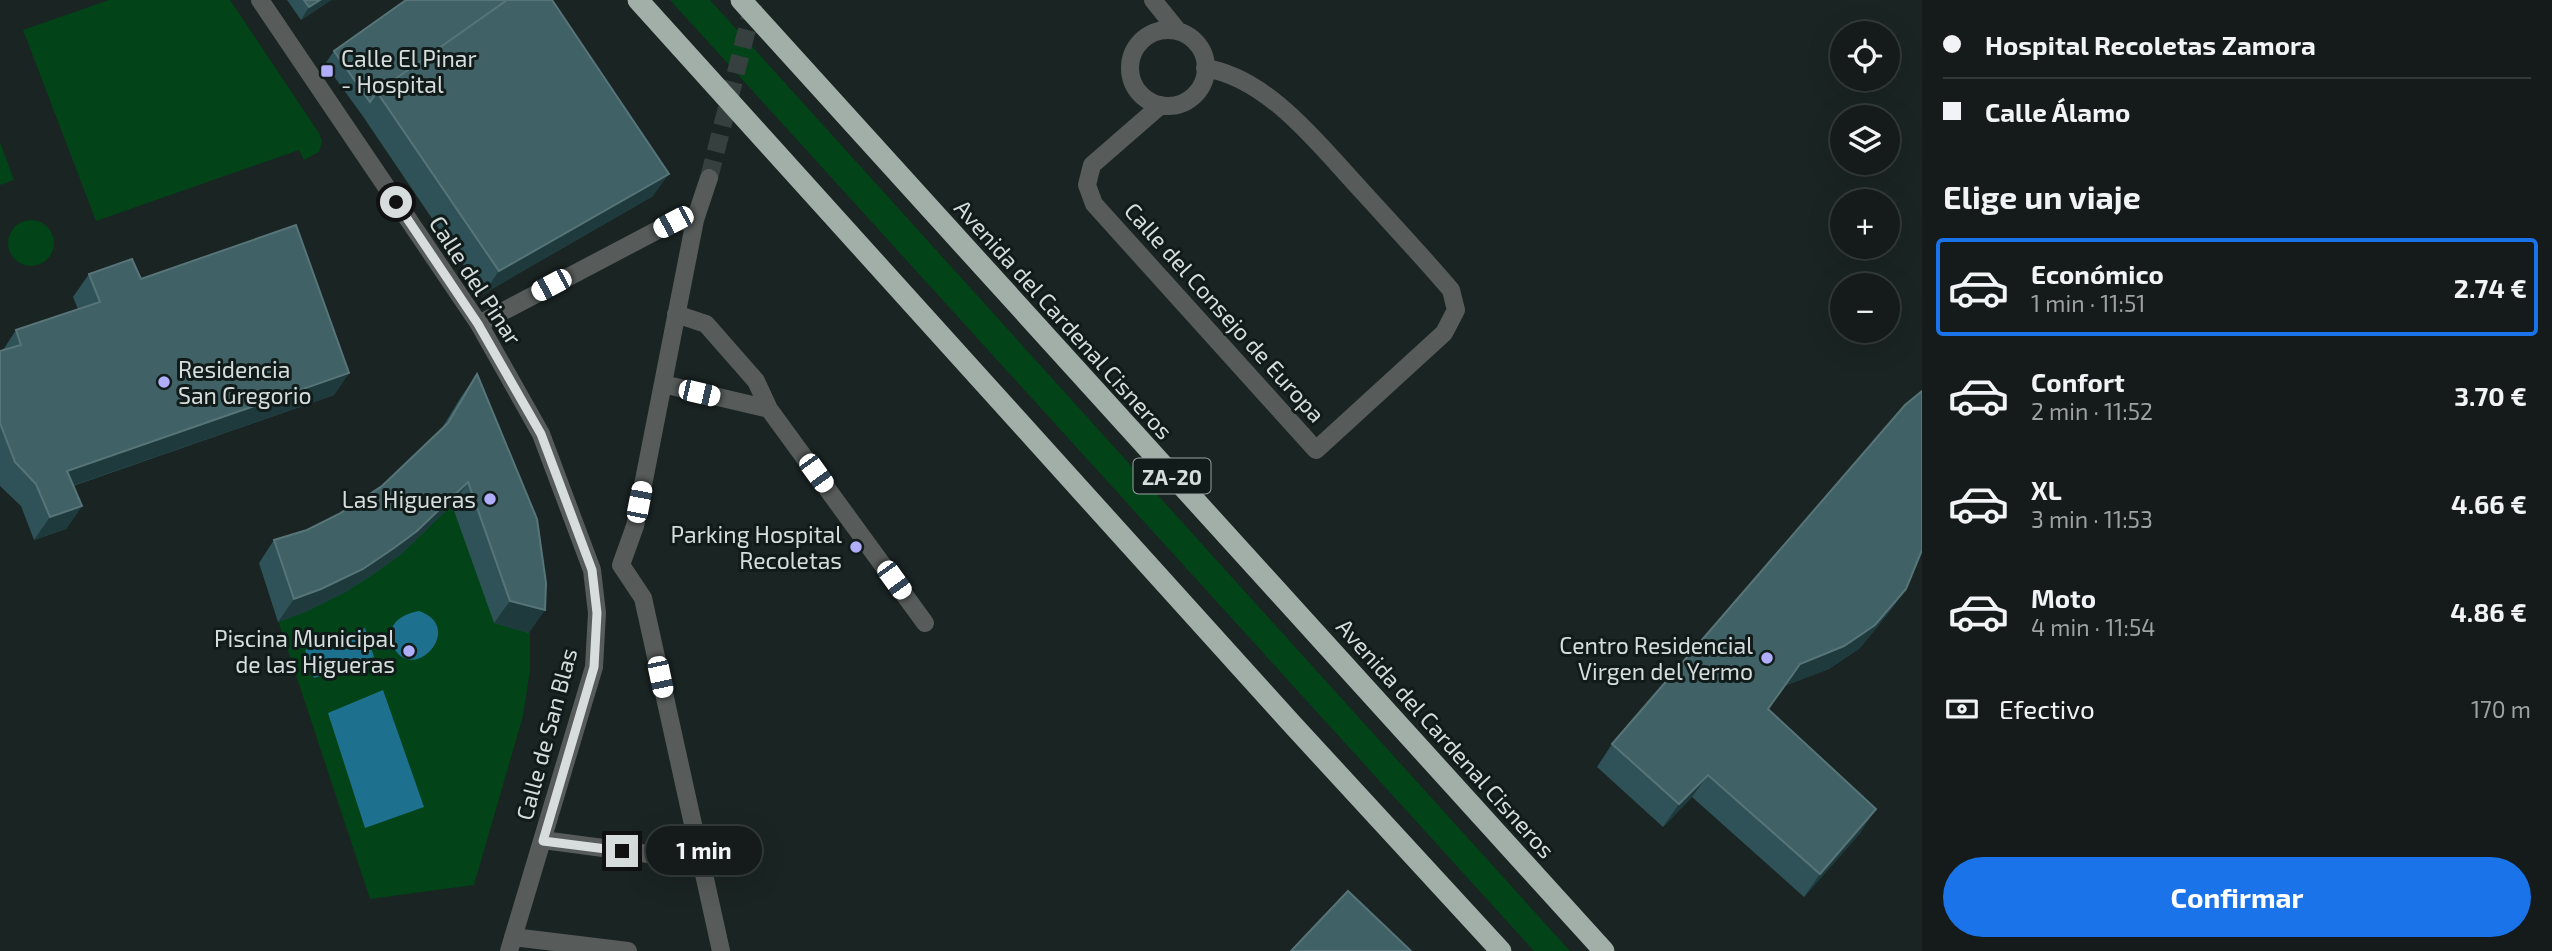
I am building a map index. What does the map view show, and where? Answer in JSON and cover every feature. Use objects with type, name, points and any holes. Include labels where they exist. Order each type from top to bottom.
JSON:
[{"type":"highway","points":[[638,0],[1283,714],[1501,951]]},
{"type":"highway","name":"Avenida del Cardenal Cisneros","points":[[741,0],[1604,951]]},
{"type":"street","name":"Calle del Pinar","points":[[260,0],[478,324],[541,434],[592,570]]},
{"type":"street","points":[[1153,0],[1178,31]]},
{"type":"street","points":[[1161,30],[1178,31],[1190,36],[1205,57],[1205,68],[1206,76],[1196,94],[1185,102],[1172,105],[1161,105],[1148,100],[1136,88],[1130,69],[1138,44],[1161,30]]},
{"type":"street","name":"Calle del Consejo de Europa","points":[[1161,105],[1092,165],[1087,185],[1094,204],[1316,450],[1444,333],[1455,310],[1451,290],[1289,113],[1251,86],[1222,71],[1205,68]]},
{"type":"street","points":[[621,565],[635,526],[695,220],[709,178]]},
{"type":"street","points":[[478,324],[673,222],[695,220]]},
{"type":"street","points":[[676,313],[706,324],[756,381],[769,409],[925,623]]},
{"type":"street","points":[[663,384],[769,409]]},
{"type":"street","points":[[592,570],[621,565]]},
{"type":"street","points":[[621,565],[643,598],[721,951]]},
{"type":"street","name":"Calle de San Blas","points":[[511,944],[594,667],[597,613],[592,570]]},
{"type":"street","points":[[543,841],[701,861]]},
{"type":"street","points":[[511,944],[628,951]]},
{"type":"green space","points":[[109,0],[230,0],[319,133],[322,142],[319,152],[304,160],[299,150],[96,221],[23,30]]},
{"type":"green space","points":[[670,0],[710,0],[1570,951],[1534,951]]},
{"type":"green space","points":[[0,142],[14,180],[0,185]]},
{"type":"green space","points":[[31,220],[47,227],[54,243],[47,259],[31,266],[15,259],[8,243],[15,227]]},
{"type":"green space","name":"Piscina Municipal de las Higueras","points":[[461,397],[522,542],[530,605],[530,670],[523,716],[474,885],[370,899],[259,563],[292,552],[323,536],[432,446]]},
{"type":"water","points":[[419,611],[432,619],[438,629],[437,639],[432,649],[413,660],[403,657],[394,648],[391,634],[400,618]]},
{"type":"water","points":[[365,628],[374,657],[314,678],[305,650]]},
{"type":"water","points":[[383,690],[424,807],[365,828],[328,713]]},
{"type":"building","points":[[304,0],[320,0],[309,7]]},
{"type":"building","points":[[406,0],[507,0],[377,92],[370,102],[334,51]]},
{"type":"building","points":[[507,0],[552,0],[669,174],[499,271],[377,92]]},
{"type":"building","name":"Residencia San Gregorio","points":[[296,225],[349,373],[67,471],[82,506],[50,517],[36,484],[15,462],[0,423],[0,351],[21,345],[16,330],[100,302],[89,274],[132,259],[141,279]]},
{"type":"building","points":[[477,374],[537,519],[546,583],[545,610],[510,601],[468,482],[417,531],[363,569],[294,599],[274,540],[307,530],[339,514],[382,486],[448,423]]},
{"type":"building","name":"Centro Residencial Virgen del Yermo","points":[[1922,391],[1922,550],[1906,589],[1875,625],[1844,646],[1800,664],[1768,709],[1876,809],[1820,874],[1708,775],[1679,804],[1612,744],[1905,405]]},
{"type":"building","points":[[1348,891],[1411,951],[1291,951]]},
{"type":"tunnel","points":[[709,178],[754,2]]},
{"type":"place","name":"Calle El Pinar - Hospital","points":[[327,71]]},
{"type":"place","name":"Residencia San Gregorio","points":[[164,382]]},
{"type":"place","name":"Las Higueras","points":[[490,499]]},
{"type":"place","name":"Parking Hospital Recoletas","points":[[856,547]]},
{"type":"place","name":"Piscina Municipal de las Higueras","points":[[409,651]]},
{"type":"place","name":"Centro Residencial Virgen del Yermo","points":[[1767,658]]},
{"type":"route","points":[[396,202],[478,324],[541,434],[592,570],[597,613],[594,667],[543,841],[622,851]]}]
